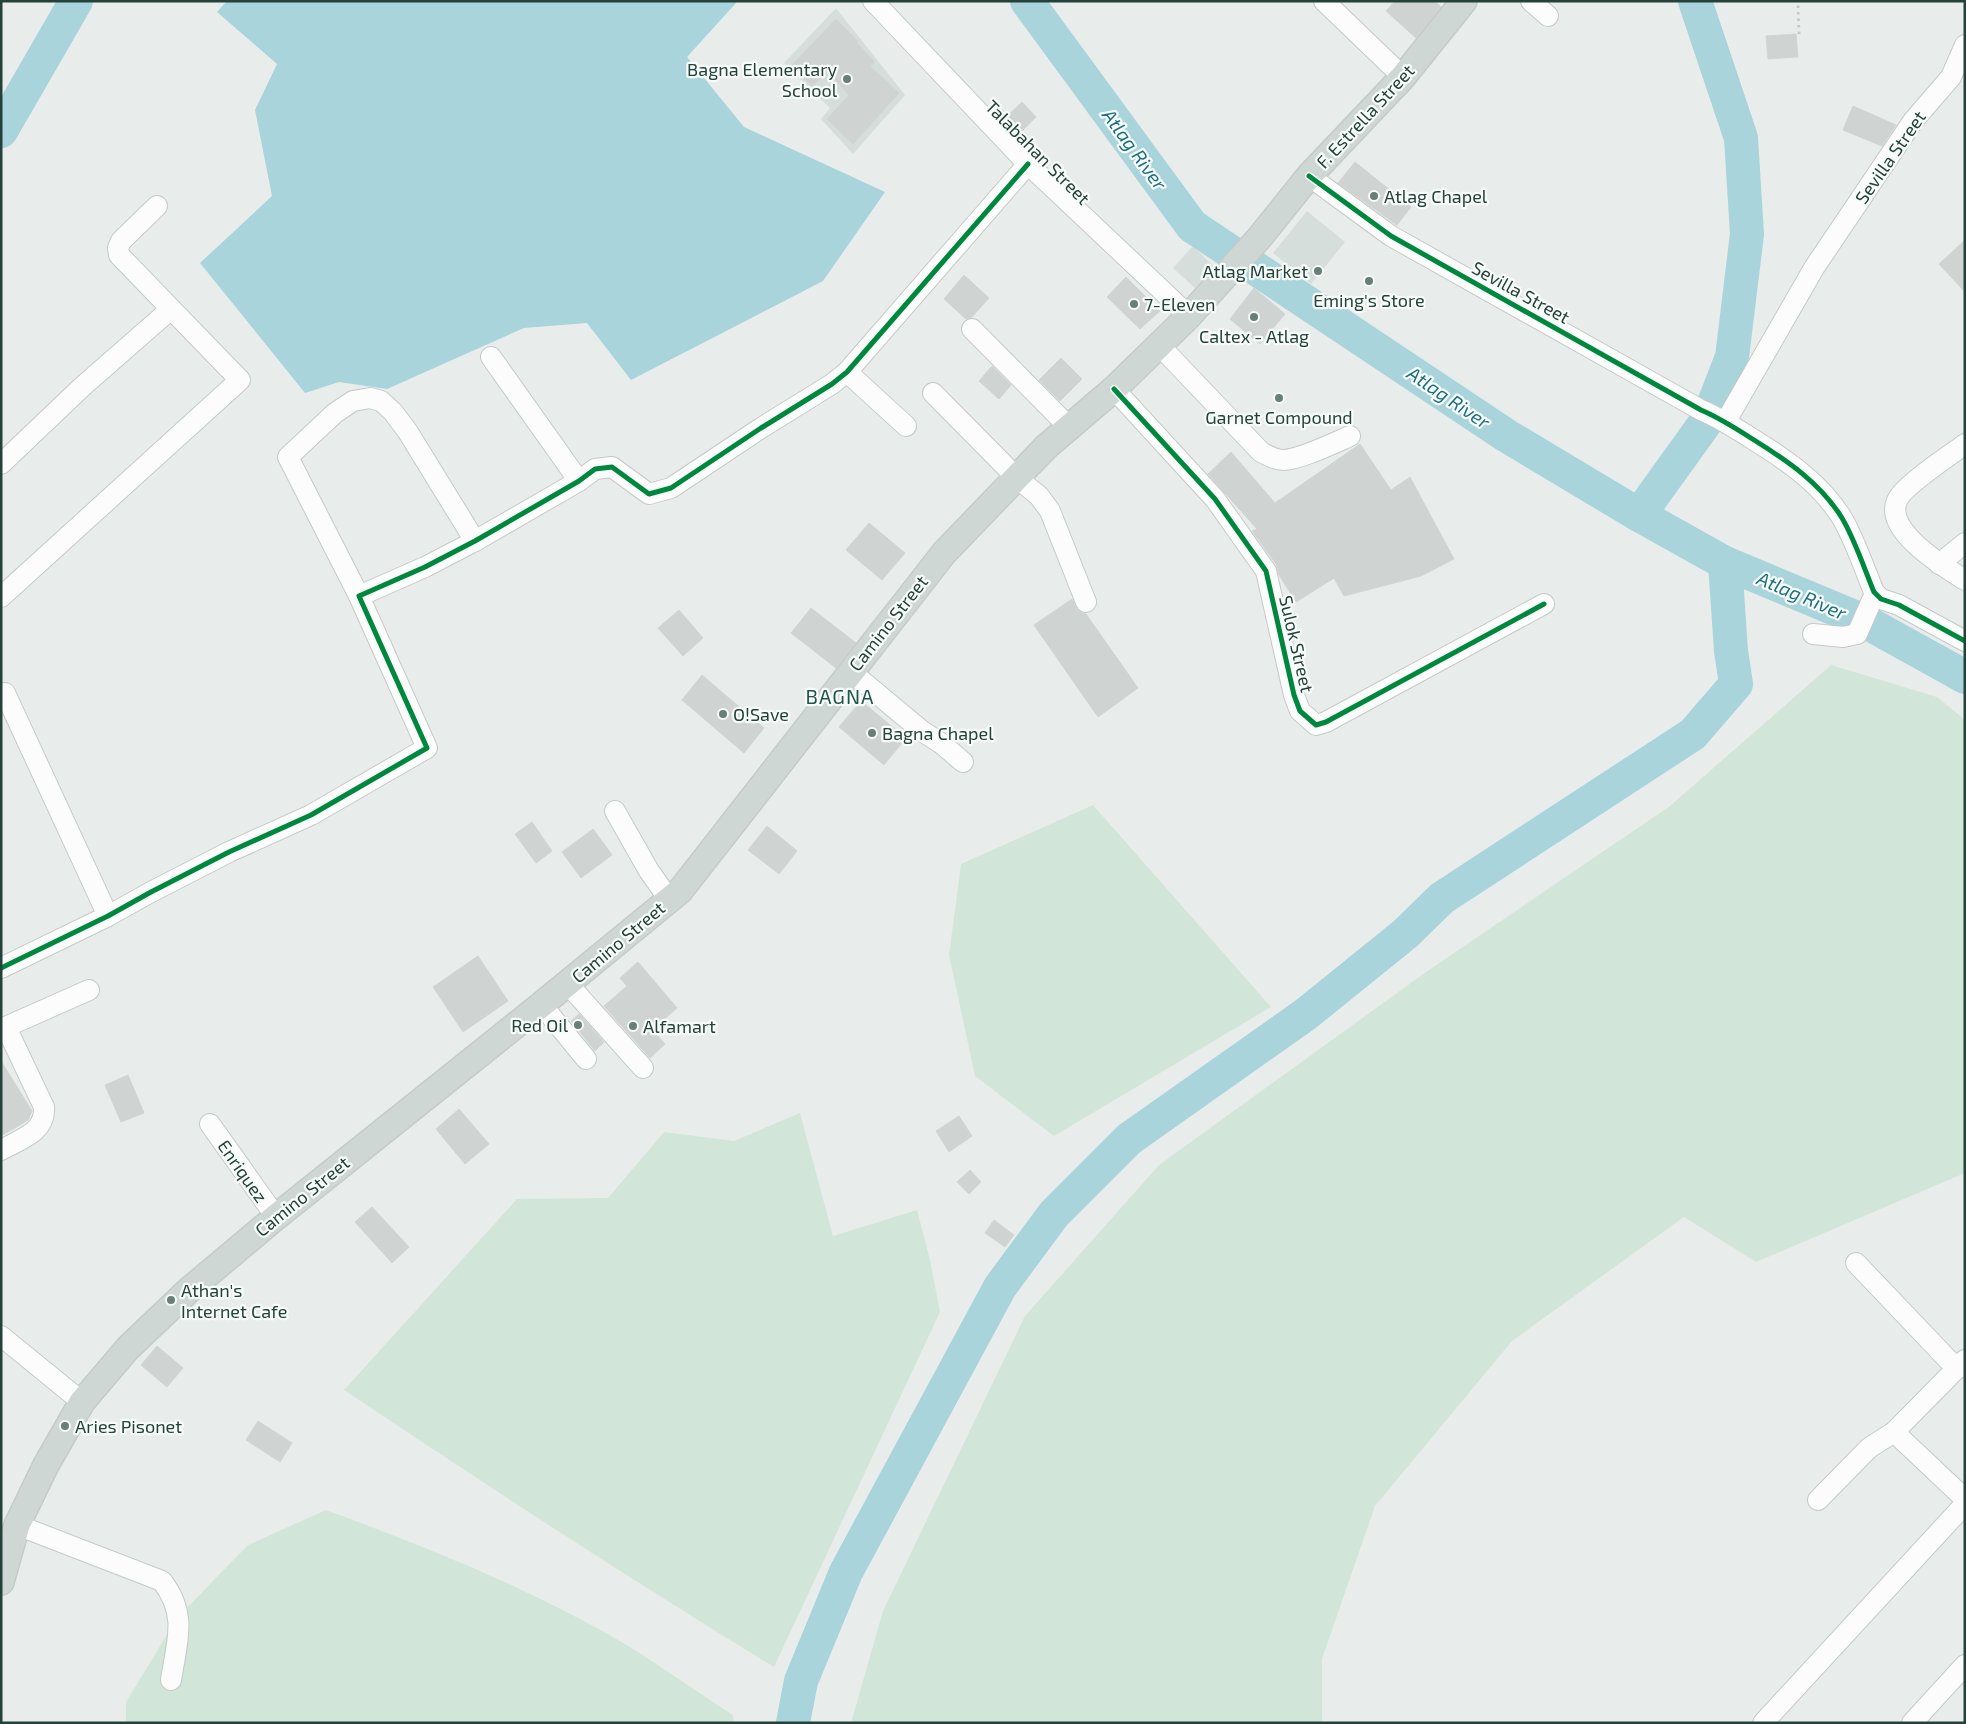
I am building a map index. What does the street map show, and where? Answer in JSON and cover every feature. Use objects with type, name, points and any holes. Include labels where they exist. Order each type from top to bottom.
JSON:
[{"type":"main road","name":"F. Estrella Street","points":[[1226,275],[1260,237],[1309,176],[1403,76],[1464,1]]},
{"type":"main road","name":"Camino Street","points":[[1,1582],[17,1525],[46,1465],[82,1402],[128,1348],[189,1290],[276,1217],[541,1005],[680,890],[850,670],[944,553],[1016,476],[1160,346],[1226,275]]},
{"type":"street","name":"Talabahan Street","points":[[873,1],[1028,164],[1189,316]]},
{"type":"street","points":[[1324,1],[1403,76]]},
{"type":"street","points":[[1531,1],[1548,16]]},
{"type":"street","name":"Sevilla Street","points":[[1309,176],[1391,236],[1715,416],[1913,121],[1951,77],[1965,45]]},
{"type":"street","points":[[359,596],[425,567],[475,541],[579,481],[595,469],[612,467],[649,494],[671,488],[761,428],[832,384],[847,372],[1028,164]]},
{"type":"street","points":[[1,597],[240,380],[119,255],[118,248],[121,242],[157,206]]},
{"type":"street","points":[[1,464],[83,386],[171,309]]},
{"type":"street","points":[[972,329],[1069,427]]},
{"type":"street","points":[[1160,346],[1260,452],[1272,458],[1283,460],[1299,456],[1350,436]]},
{"type":"street","points":[[491,357],[579,481]]},
{"type":"street","points":[[847,372],[906,426]]},
{"type":"street","name":"Sulok Street","points":[[1114,389],[1215,499],[1266,571],[1294,695],[1300,711],[1316,725],[1326,722],[1544,604]]},
{"type":"street","points":[[932,393],[1016,476],[1039,496],[1050,511],[1086,602]]},
{"type":"street","points":[[1,968],[108,916],[229,852],[312,815],[427,748],[359,596],[288,457],[335,413],[353,401],[370,398],[381,401],[393,412],[408,432],[475,541]]},
{"type":"street","points":[[1715,416],[1800,471],[1828,498],[1842,519],[1874,597],[1860,630],[1850,636],[1843,637],[1813,634]]},
{"type":"street","points":[[1965,444],[1907,488],[1898,498],[1894,511],[1902,529],[1912,541],[1939,564],[1965,580]]},
{"type":"street","points":[[1939,564],[1965,543]]},
{"type":"street","points":[[1874,597],[1899,606],[1965,641]]},
{"type":"street","points":[[850,670],[922,731],[942,744],[963,762]]},
{"type":"street","points":[[5,694],[108,916]]},
{"type":"street","points":[[615,811],[649,870],[669,900]]},
{"type":"street","points":[[567,983],[643,1068]]},
{"type":"street","points":[[1,1150],[38,1129],[45,1117],[44,1107],[4,1028],[90,990]]},
{"type":"street","points":[[541,1005],[586,1059]]},
{"type":"street","name":"Enriquez","points":[[210,1124],[276,1217]]},
{"type":"street","points":[[1818,1500],[1869,1448],[1894,1432],[1961,1364],[1856,1263]]},
{"type":"street","points":[[1,1336],[82,1402]]},
{"type":"street","points":[[1894,1432],[1965,1499]]},
{"type":"street","points":[[1763,1723],[1965,1504]]},
{"type":"street","points":[[17,1525],[162,1581],[172,1595],[180,1624],[171,1680]]},
{"type":"street","points":[[1912,1723],[1965,1664]]},
{"type":"path","points":[[1799,34],[1798,8],[1800,1]]},
{"type":"shaded area","name":"Bagna Elementary School","points":[[836,8],[905,95],[853,154],[821,119],[830,108],[784,63]]},
{"type":"shaded area","points":[[1307,211],[1345,242],[1311,284],[1273,253]]},
{"type":"shaded area","points":[[1193,246],[1214,267],[1195,288],[1173,268]]},
{"type":"green space","points":[[1831,665],[1937,697],[1965,720],[1965,1173],[1756,1262],[1684,1217],[1512,1341],[1375,1506],[1322,1659],[1322,1723],[851,1723],[883,1611],[1025,1316],[1159,1165],[1426,972],[1670,806]]},
{"type":"green space","points":[[1093,805],[1271,1007],[1054,1136],[975,1076],[949,955],[961,864]]},
{"type":"green space","points":[[800,1113],[833,1236],[917,1210],[930,1260],[940,1312],[774,1667],[557,1531],[344,1390],[517,1199],[608,1198],[664,1132],[734,1141]]},
{"type":"green space","points":[[326,1510],[468,1566],[572,1615],[606,1633],[733,1715],[734,1723],[126,1723],[126,1702],[177,1618],[248,1545]]},
{"type":"water","points":[[227,1],[733,1],[736,3],[687,57],[744,127],[885,192],[823,281],[631,380],[587,323],[524,328],[387,389],[339,382],[305,393],[200,263],[272,196],[255,110],[277,64],[217,12]]},
{"type":"building","points":[[1395,1],[1435,1],[1441,7],[1416,38],[1386,11]]},
{"type":"building","name":"Bagna Elementary School","points":[[836,19],[858,41],[857,43],[875,62],[870,66],[899,93],[853,144],[827,119],[849,95],[828,72],[812,86],[792,65]]},
{"type":"building","points":[[1796,34],[1798,57],[1768,59],[1766,36]]},
{"type":"building","points":[[1022,102],[1036,117],[1017,136],[1003,120]]},
{"type":"building","points":[[1853,106],[1896,125],[1882,146],[1843,130]]},
{"type":"building","name":"Atlag Chapel","points":[[1355,162],[1411,207],[1397,225],[1338,183]]},
{"type":"building","points":[[1965,240],[1965,292],[1939,264]]},
{"type":"building","points":[[964,275],[989,298],[972,317],[966,319],[944,299]]},
{"type":"building","name":"7-Eleven","points":[[1126,277],[1160,311],[1140,329],[1107,297]]},
{"type":"building","points":[[1254,288],[1285,314],[1260,344],[1230,319]]},
{"type":"building","points":[[1061,358],[1082,379],[1060,401],[1039,380]]},
{"type":"building","points":[[992,366],[1011,385],[999,399],[979,381]]},
{"type":"building","points":[[1360,444],[1391,490],[1410,477],[1454,559],[1421,576],[1344,596],[1334,578],[1296,602],[1279,575],[1276,564],[1252,531],[1257,529],[1208,474],[1231,452],[1275,503]]},
{"type":"building","points":[[869,523],[905,553],[882,580],[846,550]]},
{"type":"building","points":[[1072,599],[1078,611],[1086,614],[1138,688],[1098,717],[1034,625]]},
{"type":"building","points":[[811,608],[856,643],[836,668],[791,633]]},
{"type":"building","points":[[679,610],[703,638],[683,656],[658,628]]},
{"type":"building","name":"O!Save","points":[[702,675],[764,728],[744,753],[682,700]]},
{"type":"building","name":"Bagna Chapel","points":[[861,701],[906,738],[884,765],[839,727]]},
{"type":"building","points":[[532,822],[552,851],[536,863],[515,834]]},
{"type":"building","points":[[767,826],[797,851],[779,874],[748,850]]},
{"type":"building","points":[[593,829],[612,855],[581,878],[562,852]]},
{"type":"building","points":[[478,956],[508,1001],[463,1032],[433,987]]},
{"type":"building","points":[[638,962],[677,1008],[652,1030],[665,1044],[650,1058],[604,1006],[627,986],[620,978]]},
{"type":"building","points":[[579,1014],[604,1042],[595,1051],[571,1021]]},
{"type":"building","points":[[1,1061],[32,1111],[28,1120],[1,1136]]},
{"type":"building","points":[[128,1075],[144,1113],[121,1122],[105,1085]]},
{"type":"building","points":[[459,1109],[489,1144],[465,1164],[436,1129]]},
{"type":"building","points":[[959,1116],[972,1136],[949,1152],[936,1131]]},
{"type":"building","points":[[970,1170],[981,1182],[969,1194],[957,1182]]},
{"type":"building","points":[[372,1207],[409,1247],[392,1263],[355,1222]]},
{"type":"building","points":[[994,1220],[1014,1235],[1005,1247],[985,1233]]},
{"type":"building","points":[[157,1346],[183,1368],[167,1387],[141,1365]]},
{"type":"building","points":[[258,1421],[292,1443],[280,1462],[246,1440]]},
{"type":"waterway","points":[[1,131],[76,1]]},
{"type":"waterway","name":"Atlag River","points":[[1027,1],[1192,226],[1507,436],[1639,515],[1725,563],[1864,621],[1965,677]]},
{"type":"waterway","points":[[1639,515],[1708,419],[1732,357],[1747,234],[1741,138],[1695,1]]},
{"type":"waterway","points":[[793,1723],[801,1681],[846,1572],[1000,1287],[1054,1214],[1129,1139],[1306,1014],[1405,934],[1442,898],[1693,734],[1736,684],[1731,651],[1725,563]]},
{"type":"cycle path","points":[[1,968],[108,916],[229,852],[311,815],[427,748],[359,596],[425,567],[475,541],[579,481],[595,469],[612,467],[649,494],[671,488],[761,428],[832,384],[847,372],[1028,164]]},
{"type":"cycle path","points":[[1309,176],[1391,236],[1722,420],[1779,456],[1803,474],[1834,506],[1851,535],[1874,592],[1881,599],[1899,605],[1965,641]]},
{"type":"cycle path","points":[[1114,389],[1215,499],[1266,571],[1294,695],[1300,711],[1316,725],[1326,722],[1544,604]]},
{"type":"place","name":"Bagna Elementary School","points":[[847,79]]},
{"type":"place","name":"Atlag Chapel","points":[[1374,196]]},
{"type":"place","name":"Atlag Market","points":[[1318,271]]},
{"type":"place","name":"Eming's Store","points":[[1369,281]]},
{"type":"place","name":"7-Eleven","points":[[1134,304]]},
{"type":"place","name":"Caltex - Atlag","points":[[1254,317]]},
{"type":"place","name":"Garnet Compound","points":[[1279,398]]},
{"type":"place","name":"O!Save","points":[[723,714]]},
{"type":"place","name":"Bagna Chapel","points":[[872,733]]},
{"type":"place","name":"Red Oil","points":[[578,1025]]},
{"type":"place","name":"Alfamart","points":[[633,1026]]},
{"type":"place","name":"Athan's Internet Cafe","points":[[171,1300]]},
{"type":"place","name":"Aries Pisonet","points":[[65,1426]]},
{"type":"district","name":"BAGNA","points":[[840,696]]}]
